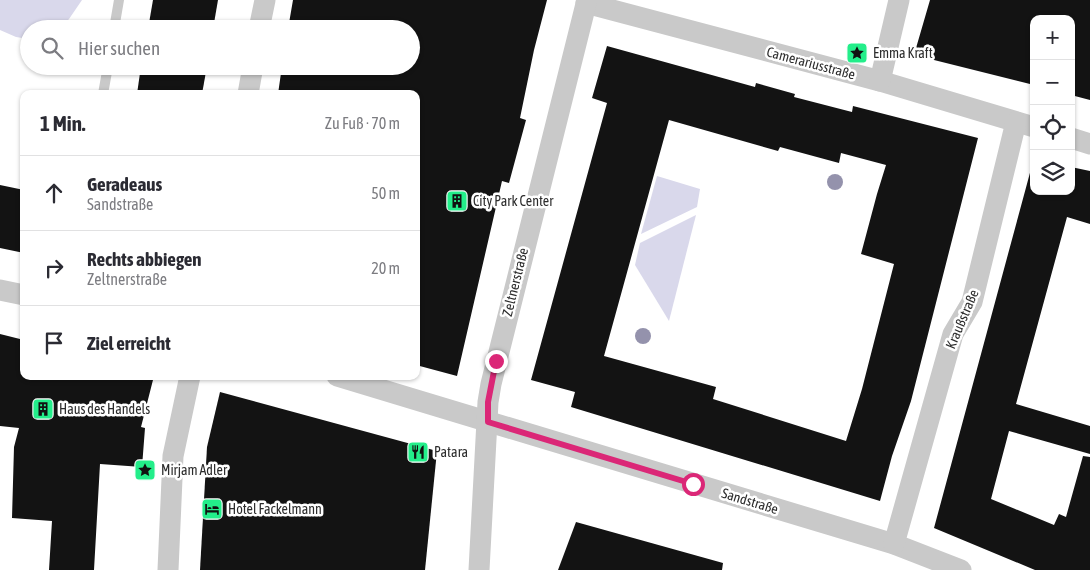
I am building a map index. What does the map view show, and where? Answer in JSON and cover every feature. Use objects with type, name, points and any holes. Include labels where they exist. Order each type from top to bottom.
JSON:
[{"type":"street","points":[[261,20],[264,0]]},
{"type":"street","points":[[880,81],[899,0]]},
{"type":"street","name":"Camerariusstraße","points":[[587,1],[880,81],[1025,125]]},
{"type":"street","name":"Zeltnerstraße","points":[[479,570],[488,402],[496,361],[587,1]]},
{"type":"street","points":[[249,90],[251,75]]},
{"type":"street","name":"Kraußstraße","points":[[894,544],[953,334],[972,302],[1025,125]]},
{"type":"street","points":[[1075,139],[1090,144]]},
{"type":"street","points":[[0,290],[20,294]]},
{"type":"street","points":[[168,570],[174,456],[189,380]]},
{"type":"street","name":"Sandstraße","points":[[350,380],[894,544],[960,570]]},
{"type":"lane","points":[[116,20],[119,0]]},
{"type":"lane","points":[[104,90],[106,75]]},
{"type":"shaded area","points":[[0,0],[82,0],[68,20],[20,20],[20,38],[0,30]]},
{"type":"shaded area","points":[[657,176],[700,189],[697,207],[641,234]]},
{"type":"shaded area","points":[[696,215],[669,321],[635,265],[640,243]]},
{"type":"building","points":[[153,0],[218,0],[215,20],[150,20]]},
{"type":"building","name":"City Park Center","points":[[293,0],[547,0],[534,50],[520,118],[526,120],[509,183],[502,181],[457,376],[420,366],[420,90],[279,90],[281,75],[420,75],[420,20],[290,20]]},
{"type":"building","points":[[930,0],[1090,0],[1090,100],[1075,96],[1075,15],[1030,15],[1030,84],[914,55]]},
{"type":"building","points":[[607,46],[755,87],[756,83],[795,94],[794,97],[852,112],[853,106],[978,138],[911,401],[892,456],[880,501],[571,407],[575,392],[531,380],[607,103],[592,98]],"holes":[[[669,120],[778,151],[780,147],[839,163],[841,153],[886,165],[861,254],[894,264],[862,389],[846,441],[713,399],[716,387],[604,356]]]},
{"type":"building","points":[[140,75],[205,75],[203,90],[138,90]]},
{"type":"building","points":[[1075,168],[1090,171],[1090,224],[1067,217],[1016,404],[1090,426],[1090,454],[1009,431],[991,499],[1054,525],[1059,514],[1066,517],[1083,456],[1090,457],[1090,570],[1035,570],[934,528],[1030,173],[1030,195],[1075,195]]},
{"type":"building","points":[[0,185],[20,189],[20,252],[0,248]]},
{"type":"building","points":[[0,334],[20,339],[20,380],[153,380],[141,427],[145,428],[142,467],[100,464],[94,570],[49,570],[52,521],[12,518],[14,447],[19,428],[0,426]]},
{"type":"building","points":[[220,392],[437,451],[425,570],[200,570],[207,447]]},
{"type":"building","points":[[576,522],[723,563],[722,570],[558,570]]},
{"type":"place","name":"Emma Kraft","points":[[857,53]]},
{"type":"place","name":"City Park Center","points":[[457,201]]},
{"type":"place","name":"Haus des Handels","points":[[43,409]]},
{"type":"place","name":"Patara","points":[[418,452]]},
{"type":"place","name":"Mirjam Adler","points":[[145,470]]},
{"type":"place","name":"Hotel Fackelmann","points":[[212,509]]},
{"type":"route","points":[[496,361],[488,402],[488,422],[693,484]]}]
